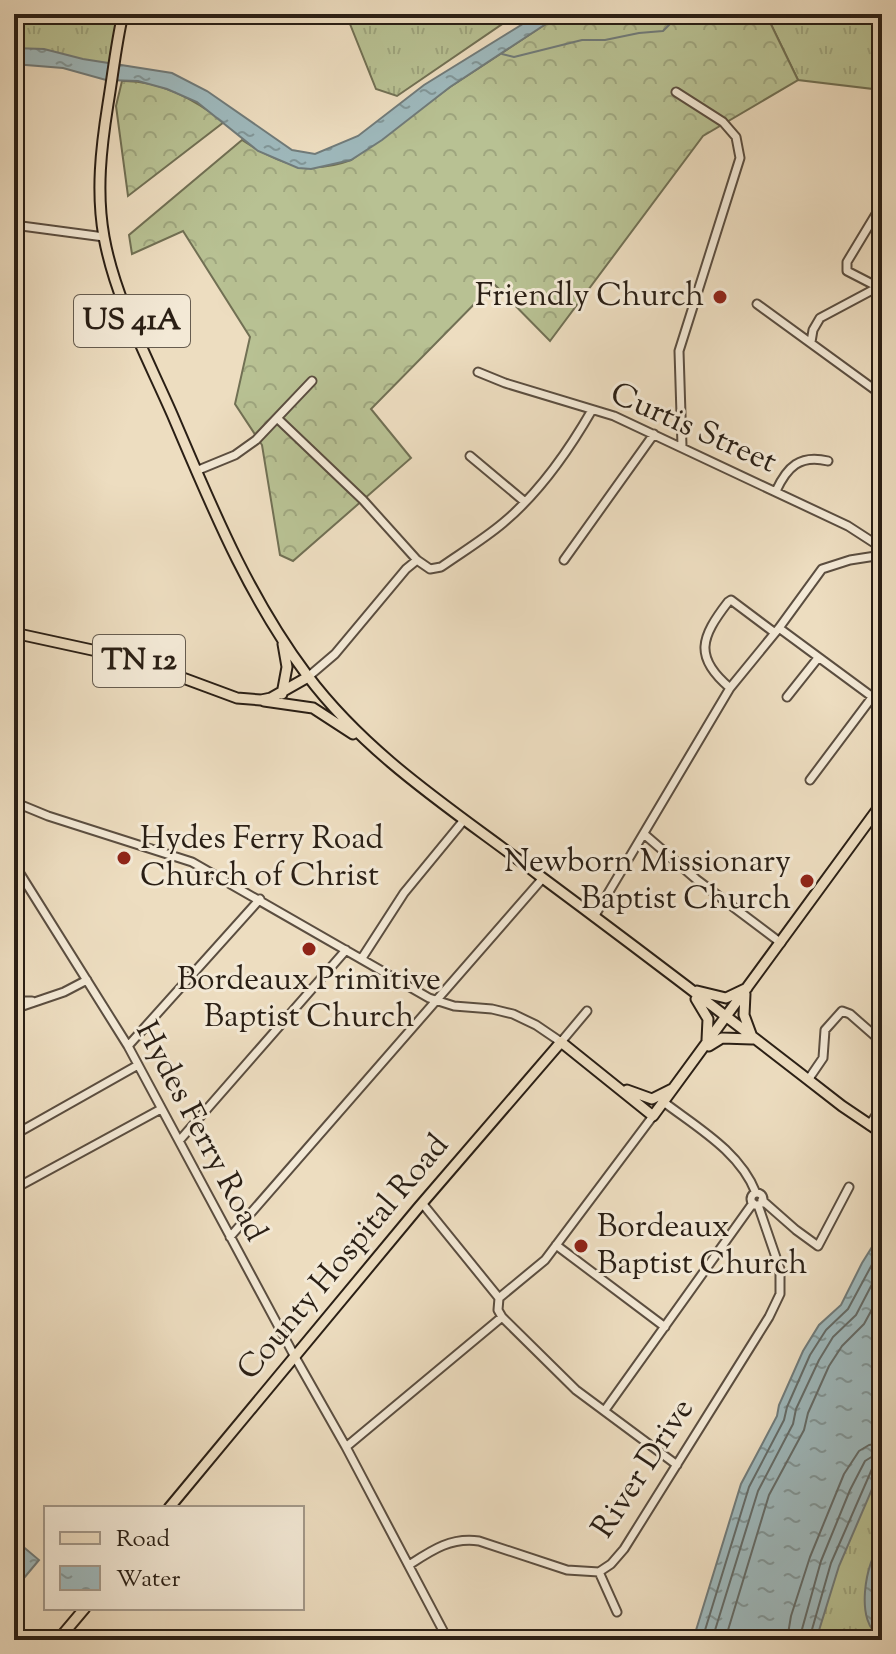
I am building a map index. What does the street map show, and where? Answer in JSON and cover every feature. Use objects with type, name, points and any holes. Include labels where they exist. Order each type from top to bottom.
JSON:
[{"type":"main road","name":"US 41A","points":[[123,14],[100,157],[104,237],[119,289],[196,471],[238,565],[282,641],[308,677],[370,745],[414,784],[882,1135]]},
{"type":"main road","name":"TN 12","points":[[14,633],[129,658],[237,698],[261,700],[282,694],[308,677]]},
{"type":"main road","points":[[282,641],[287,667],[282,694]]},
{"type":"main road","points":[[261,700],[313,708],[370,745]]},
{"type":"main road","points":[[561,1042],[653,1116],[882,803]]},
{"type":"main road","points":[[686,987],[708,996],[726,998],[747,988]]},
{"type":"main road","points":[[686,987],[700,1003],[708,1019],[708,1037],[701,1054]]},
{"type":"main road","points":[[701,1054],[722,1038],[755,1040],[743,1013],[747,988]]},
{"type":"main road","name":"County Hospital Road","points":[[171,1506],[422,1203],[561,1042]]},
{"type":"main road","points":[[549,1056],[562,1053],[578,1055]]},
{"type":"main road","points":[[617,1085],[652,1099],[678,1084]]},
{"type":"main road","points":[[58,1640],[83,1610]]},
{"type":"street","points":[[676,92],[723,122],[736,137],[740,158],[679,351],[682,446]]},
{"type":"street","points":[[881,287],[847,271],[847,262],[882,204]]},
{"type":"street","points":[[14,225],[104,237]]},
{"type":"street","points":[[811,342],[820,318],[881,287]]},
{"type":"street","points":[[757,304],[882,395]]},
{"type":"street","name":"Curtis Street","points":[[478,372],[614,416],[848,526],[882,548]]},
{"type":"street","points":[[196,471],[235,455],[256,440],[312,381]]},
{"type":"street","points":[[277,418],[363,500],[417,560],[430,569],[441,567],[502,524],[525,502],[576,438],[592,410]]},
{"type":"street","points":[[564,560],[654,434]]},
{"type":"street","points":[[470,456],[525,502]]},
{"type":"street","points":[[776,491],[789,468],[797,462],[816,458],[828,461]]},
{"type":"street","points":[[594,917],[730,688],[822,569],[850,560],[882,555]]},
{"type":"street","points":[[308,677],[335,654],[417,560]]},
{"type":"street","points":[[730,688],[715,675],[706,656],[705,639],[709,626],[731,600],[882,704]]},
{"type":"street","points":[[787,697],[818,658]]},
{"type":"street","points":[[810,780],[882,684]]},
{"type":"street","points":[[14,802],[48,816],[192,862],[435,1001],[513,1014],[561,1042],[587,1011]]},
{"type":"street","points":[[362,958],[404,893],[464,820]]},
{"type":"street","points":[[644,834],[696,879],[781,943]]},
{"type":"street","name":"Hydes Ferry Road","points":[[14,864],[128,1046],[448,1640]]},
{"type":"street","points":[[230,1237],[543,878]]},
{"type":"street","points":[[128,1046],[260,899]]},
{"type":"street","points":[[179,1141],[346,950]]},
{"type":"street","points":[[14,1009],[41,1001],[87,980]]},
{"type":"street","points":[[14,1001],[41,1001]]},
{"type":"street","points":[[808,1080],[823,1058],[825,1030],[842,1011],[850,1014],[882,1042]]},
{"type":"street","points":[[14,1135],[138,1065]]},
{"type":"street","points":[[605,1410],[762,1196],[756,1193],[734,1159],[665,1103]]},
{"type":"street","points":[[869,1125],[882,1107]]},
{"type":"street","points":[[14,1189],[161,1109]]},
{"type":"street","points":[[499,1298],[545,1260],[653,1116]]},
{"type":"street","points":[[758,1203],[818,1246],[849,1187]]},
{"type":"street","points":[[422,1203],[499,1298],[498,1310],[502,1317],[576,1390],[677,1465]]},
{"type":"street","name":"River Drive","points":[[409,1565],[447,1542],[465,1539],[567,1570],[599,1572],[611,1564],[624,1549],[677,1465],[769,1317],[780,1294],[780,1269],[758,1203]]},
{"type":"street","points":[[556,1245],[665,1327]]},
{"type":"street","points":[[346,1447],[502,1317]]},
{"type":"street","points":[[599,1572],[617,1612]]},
{"type":"green space","points":[[14,14],[122,14],[111,67],[14,53]]},
{"type":"green space","points":[[346,14],[517,14],[397,96],[376,89]]},
{"type":"green space","points":[[561,14],[766,14],[798,80],[703,136],[550,341],[494,284],[371,409],[411,458],[293,561],[280,555],[262,445],[235,404],[250,337],[183,231],[132,254],[129,235],[242,140],[269,156],[294,165],[321,167],[351,160],[450,87]]},
{"type":"green space","points":[[766,14],[882,14],[882,90],[798,80]]},
{"type":"green space","points":[[122,81],[150,84],[176,92],[224,122],[128,196],[116,106]]},
{"type":"green space","points":[[882,1448],[882,1640],[805,1640]]},
{"type":"water","points":[[539,14],[561,14],[450,87],[351,160],[311,169],[298,168],[258,151],[197,102],[167,89],[138,81],[106,80],[63,68],[14,64],[14,48],[44,49],[83,59],[172,73],[207,91],[292,150],[315,154],[358,136],[424,85]]},
{"type":"water","points":[[882,1231],[882,1466],[839,1566],[816,1640],[693,1640],[741,1484],[777,1416],[803,1351],[819,1325],[841,1305]]},
{"type":"water","points":[[14,1539],[39,1560],[14,1590]]},
{"type":"water","points":[[882,1543],[881,1636],[867,1620],[865,1592],[871,1563]]},
{"type":"waterway","points":[[502,54],[514,57],[582,40],[605,40],[663,31],[680,14]]},
{"type":"place","name":"Friendly Church","points":[[720,297]]},
{"type":"place","name":"Hydes Ferry Road Church of Christ","points":[[124,858]]},
{"type":"place","name":"Newborn Missionary Baptist Church","points":[[807,881]]},
{"type":"place","name":"Bordeaux Primitive Baptist Church","points":[[309,949]]},
{"type":"place","name":"Bordeaux Baptist Church","points":[[581,1246]]}]
